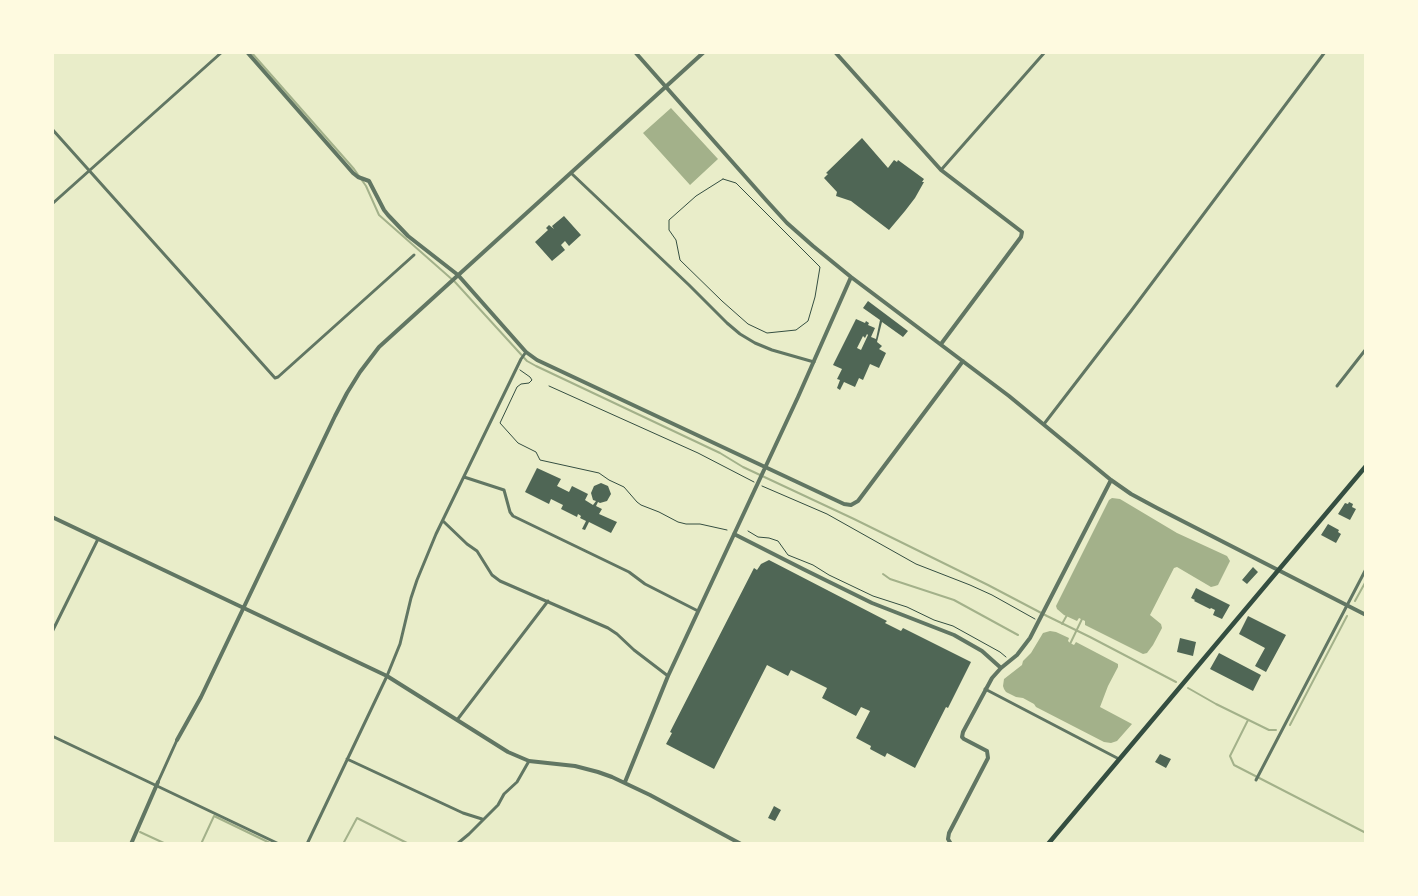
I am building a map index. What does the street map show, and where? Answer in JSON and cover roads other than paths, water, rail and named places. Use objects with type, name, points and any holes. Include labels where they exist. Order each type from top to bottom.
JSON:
[{"type":"main road","points":[[1048,844],[1366,466]]},
{"type":"street","points":[[52,204],[222,52]]},
{"type":"street","points":[[247,52],[353,173],[369,181],[388,215],[408,236],[456,277],[526,352],[554,369],[764,470],[844,504],[851,505],[855,503],[963,361]]},
{"type":"street","points":[[634,52],[788,223],[813,246],[1044,424],[1111,480],[1156,508],[1366,614]]},
{"type":"street","points":[[835,52],[942,170],[1020,230],[1022,234],[1022,237],[941,344]]},
{"type":"street","points":[[942,170],[1045,52]]},
{"type":"street","points":[[1044,424],[1325,52]]},
{"type":"street","points":[[131,844],[177,740],[194,710],[244,608],[347,393],[360,372],[380,347],[449,283],[704,53]]},
{"type":"street","points":[[52,129],[275,378],[414,255]]},
{"type":"street","points":[[571,173],[740,334],[764,346],[814,362]]},
{"type":"street","points":[[625,782],[668,676],[814,362],[851,277]]},
{"type":"street","points":[[1337,386],[1366,349]]},
{"type":"street","points":[[307,844],[387,676],[400,644],[417,580],[443,521],[520,359],[526,352]]},
{"type":"street","points":[[464,477],[504,490],[510,512],[513,516],[623,569],[645,584],[698,611]]},
{"type":"street","points":[[951,844],[948,840],[949,833],[988,758],[987,751],[962,737],[992,678],[1024,647],[1111,480]]},
{"type":"street","points":[[52,516],[387,676],[508,752],[529,761],[586,768],[625,782],[741,844]]},
{"type":"street","points":[[443,521],[477,551],[492,575],[500,581],[608,628],[668,676]]},
{"type":"street","points":[[734,534],[865,599],[954,635],[982,651],[1001,668]]},
{"type":"street","points":[[52,632],[98,538]]},
{"type":"street","points":[[1256,780],[1366,569]]},
{"type":"street","points":[[457,720],[548,601]]},
{"type":"street","points":[[985,689],[1119,759]]},
{"type":"street","points":[[52,736],[157,783],[279,844]]},
{"type":"street","points":[[347,759],[463,813],[482,819]]},
{"type":"street","points":[[457,844],[498,804],[504,794],[517,782],[529,761]]},
{"type":"waterway","points":[[251,52],[354,169],[366,186],[379,215],[455,282],[527,361],[720,453],[743,467],[988,585],[1176,682]]},
{"type":"waterway","points":[[883,574],[890,579],[954,600],[1018,635]]},
{"type":"waterway","points":[[1355,601],[1366,581]]},
{"type":"waterway","points":[[1062,624],[1067,615]]},
{"type":"waterway","points":[[1290,725],[1347,616]]},
{"type":"waterway","points":[[1070,644],[1082,619]]},
{"type":"waterway","points":[[1188,688],[1269,730],[1276,730]]},
{"type":"waterway","points":[[1248,720],[1230,756],[1234,765],[1366,833]]},
{"type":"waterway","points":[[201,844],[214,816],[272,844]]},
{"type":"waterway","points":[[343,844],[357,818],[409,844]]},
{"type":"waterway","points":[[140,832],[166,844]]}]
